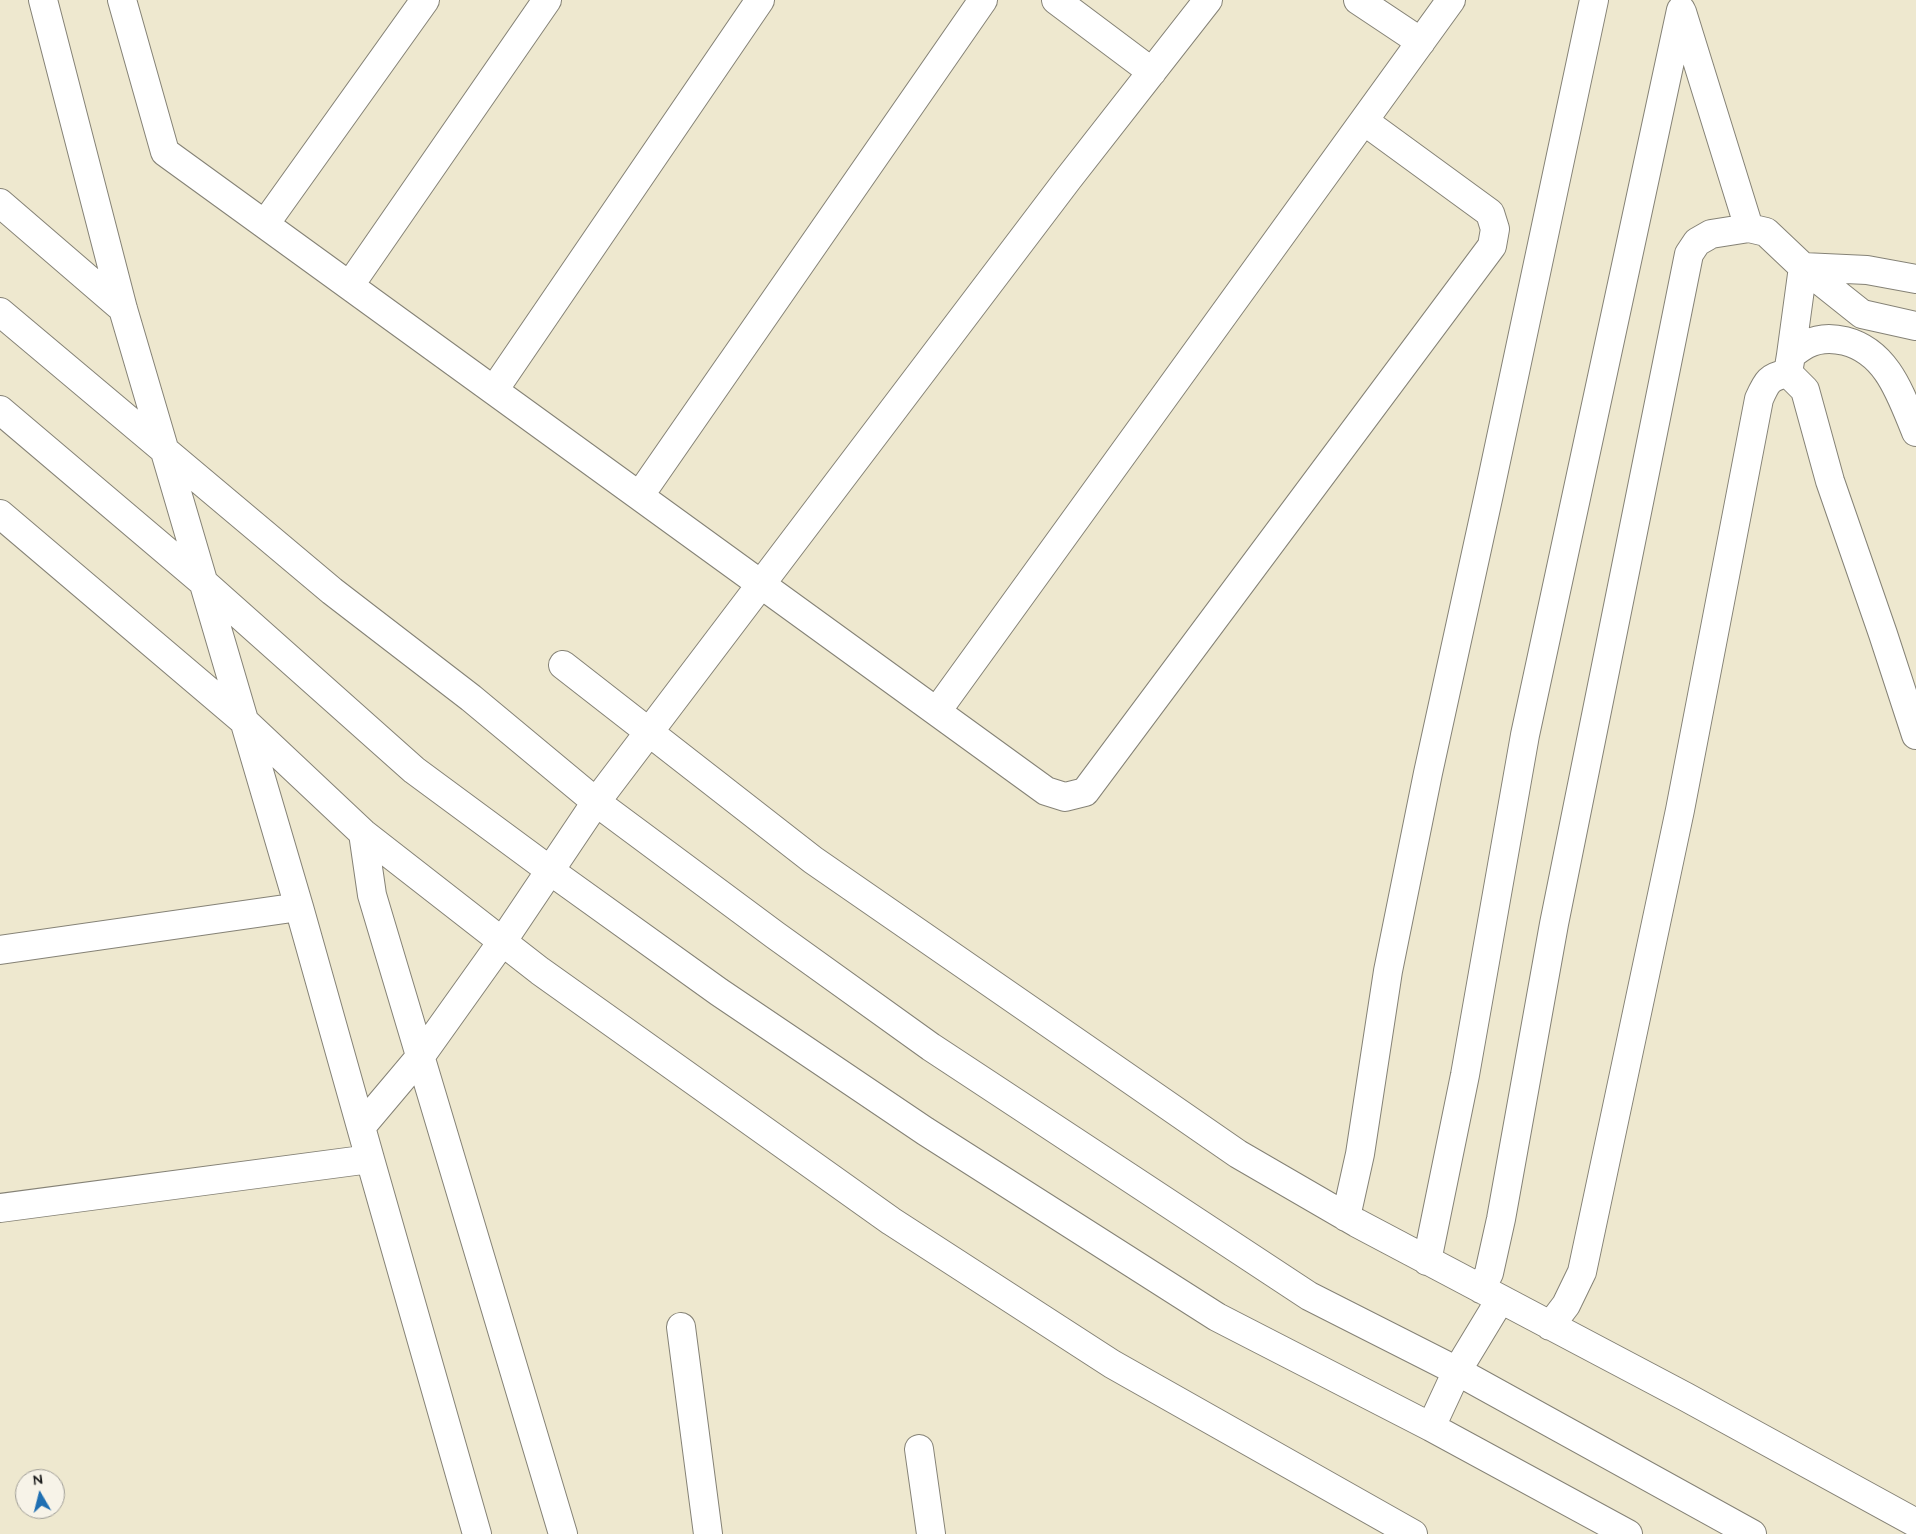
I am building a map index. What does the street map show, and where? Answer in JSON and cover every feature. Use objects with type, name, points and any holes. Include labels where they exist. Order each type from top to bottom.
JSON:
[{"type":"street","points":[[43,0],[123,309],[299,907],[477,1534]]},
{"type":"street","points":[[122,0],[165,152],[762,583],[1046,791],[1065,797],[1085,792],[1492,246],[1496,229],[1490,213],[1364,120]]},
{"type":"street","points":[[265,224],[425,0]]},
{"type":"street","points":[[350,286],[547,0]]},
{"type":"street","points":[[494,390],[760,0]]},
{"type":"street","points":[[640,495],[982,0]]},
{"type":"street","points":[[1056,0],[1152,72]]},
{"type":"street","points":[[361,1127],[420,1057],[502,942],[596,802],[1068,179],[1208,0]]},
{"type":"street","points":[[1358,0],[1421,42]]},
{"type":"street","points":[[936,711],[1451,0]]},
{"type":"street","points":[[1346,1217],[1360,1154],[1391,952],[1594,0]]},
{"type":"street","points":[[1427,1261],[1468,1056],[1525,735],[1679,5]]},
{"type":"street","points":[[1679,5],[1749,228]]},
{"type":"street","points":[[0,203],[123,309]]},
{"type":"street","points":[[1431,1427],[1490,1295],[1489,1273],[1501,1219],[1554,924],[1689,254],[1697,242],[1711,234],[1749,228],[1766,232],[1803,267],[1862,314],[1916,326]]},
{"type":"street","points":[[1803,267],[1867,270],[1916,279]]},
{"type":"street","points":[[1803,267],[1790,364],[1805,390],[1830,482],[1880,624],[1916,735]]},
{"type":"street","points":[[0,312],[332,591],[471,698],[596,802],[767,929],[923,1041],[1309,1296],[1457,1371],[1752,1534]]},
{"type":"street","points":[[1550,1326],[1566,1305],[1582,1272],[1682,800],[1759,399],[1766,384],[1790,364],[1807,344],[1827,339],[1843,340],[1864,348],[1879,360],[1888,371],[1900,393],[1916,432]]},
{"type":"street","points":[[0,410],[204,583],[414,770],[719,992],[925,1131],[1209,1312],[1431,1427],[1628,1534]]},
{"type":"street","points":[[0,514],[245,722],[363,833],[540,971],[899,1226],[1112,1364],[1413,1534]]},
{"type":"street","points":[[563,665],[813,860],[1238,1154],[1346,1217],[1490,1295],[1686,1397],[1916,1523]]},
{"type":"street","points":[[363,833],[372,895],[563,1534]]},
{"type":"street","points":[[0,950],[299,907]]},
{"type":"street","points":[[0,1208],[370,1158]]},
{"type":"street","points":[[681,1327],[708,1534]]},
{"type":"street","points":[[919,1449],[931,1534]]}]
